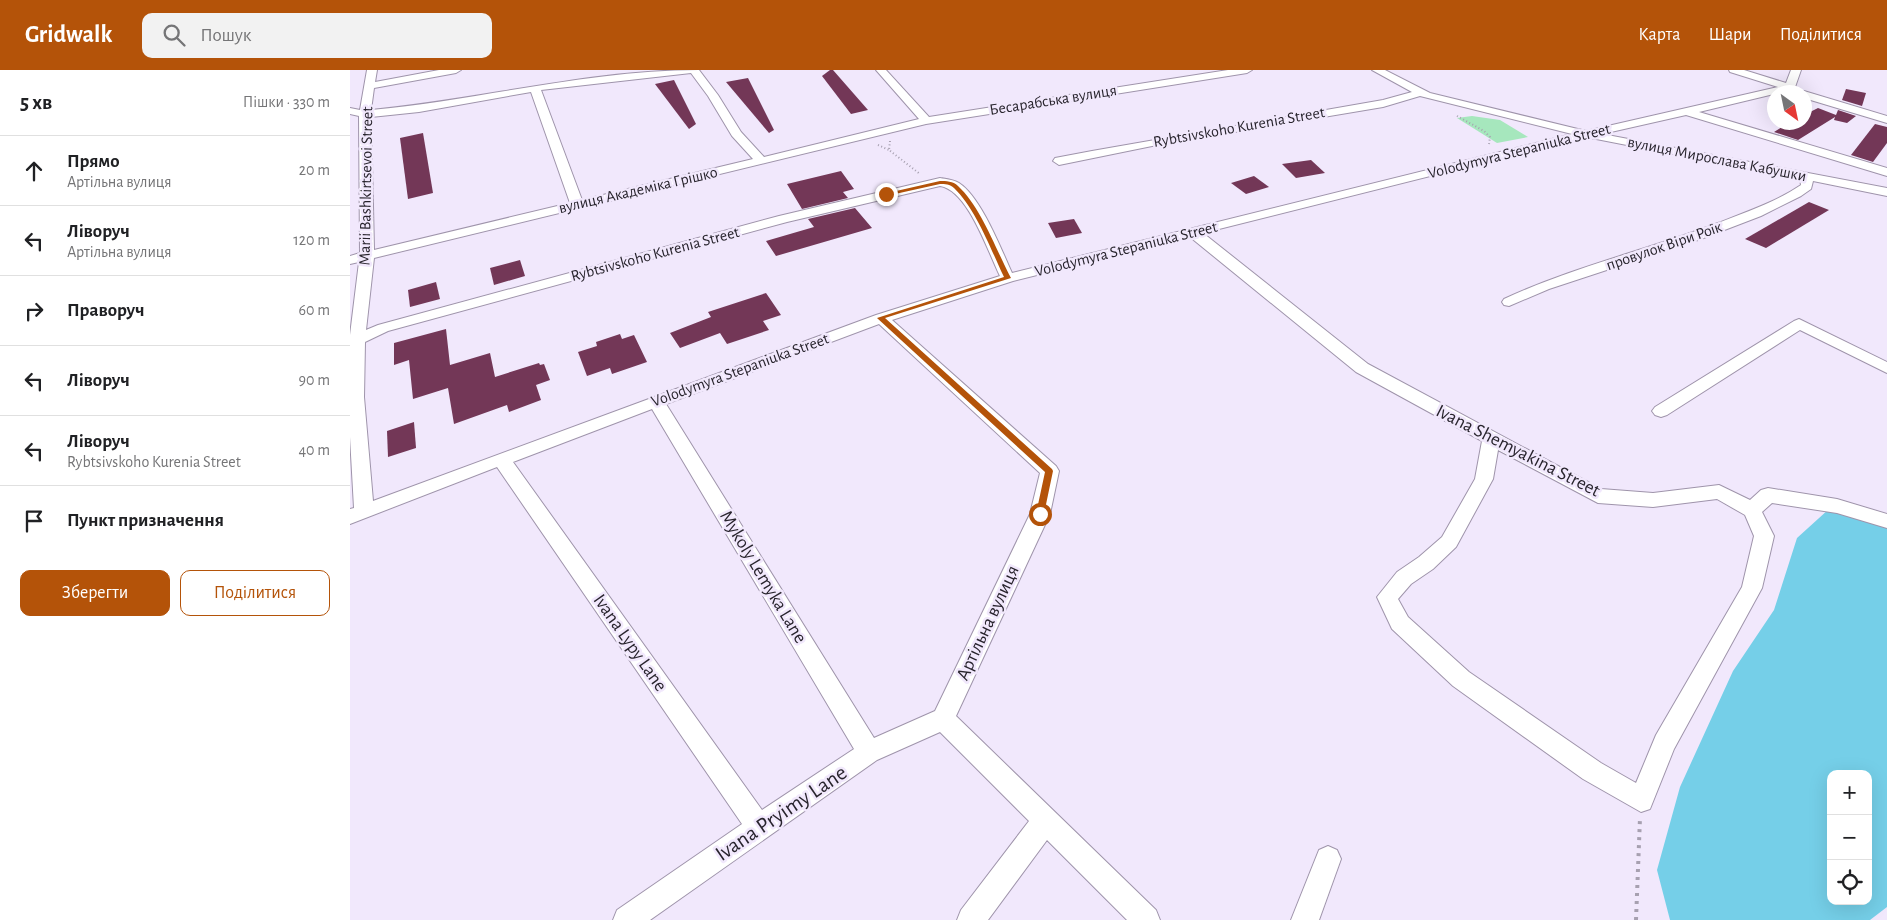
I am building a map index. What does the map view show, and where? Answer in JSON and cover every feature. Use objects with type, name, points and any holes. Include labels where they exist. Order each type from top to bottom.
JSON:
[{"type":"street","name":"Marii Bashkirtsevoi Street","points":[[357,514],[353,398],[354,342],[367,256],[357,113],[369,86],[372,70]]},
{"type":"street","points":[[369,86],[456,70]]},
{"type":"street","points":[[357,113],[419,109],[535,88],[693,70],[713,95],[736,134],[761,161]]},
{"type":"street","points":[[882,70],[926,121]]},
{"type":"street","name":"Бесарабська вулиця","points":[[926,121],[1247,70]]},
{"type":"street","name":"вулиця Мирослава Кабушки","points":[[1376,70],[1419,93],[1586,134],[1887,192]]},
{"type":"street","points":[[1734,70],[1780,85]]},
{"type":"street","points":[[1790,85],[1796,70]]},
{"type":"street","points":[[535,88],[577,205]]},
{"type":"street","name":"Rybtsivskoho Kurenia Street","points":[[1059,161],[1128,146],[1224,132],[1340,109],[1402,100],[1419,93]]},
{"type":"street","name":"Volodymyra Stepaniuka Street","points":[[357,514],[881,318],[1008,278],[1586,134],[1767,93]]},
{"type":"street","points":[[1812,96],[1887,120]]},
{"type":"street","points":[[1685,111],[1887,172]]},
{"type":"street","name":"вулиця Академіка Грішко","points":[[350,260],[926,121]]},
{"type":"street","name":"провулок Віри Роїк","points":[[1509,302],[1544,286],[1756,213],[1802,190],[1807,186],[1806,176]]},
{"type":"street","name":"Rybtsivskoho Kurenia Street","points":[[354,342],[383,328],[564,278],[784,219],[929,184],[950,183],[956,187],[972,208],[1008,278]]},
{"type":"street","name":"Ivana Shemyakina Street","points":[[1194,233],[1362,368],[1598,496],[1653,500],[1719,492],[1752,510]]},
{"type":"street","name":"Артільна вулиця","points":[[881,318],[1050,471],[1040,514],[943,719]]},
{"type":"street","points":[[1661,411],[1799,324],[1887,368]]},
{"type":"street","name":"Mykoly Lemyka Lane","points":[[656,402],[869,752]]},
{"type":"street","points":[[1491,438],[1484,479],[1450,542],[1426,563],[1404,578],[1386,597],[1400,623],[1461,679],[1592,772],[1641,800],[1664,742],[1752,588],[1764,536],[1752,510],[1768,495],[1837,506],[1887,521]]},
{"type":"street","name":"Ivana Lypy Lane","points":[[501,459],[759,827]]},
{"type":"street","points":[[943,719],[1146,920]]},
{"type":"street","name":"Ivana Pryimy Lane","points":[[627,920],[869,752],[943,719]]},
{"type":"street","points":[[971,920],[1045,821]]},
{"type":"street","points":[[1305,920],[1328,859]]},
{"type":"path","points":[[1456,116],[1484,131],[1490,137],[1489,159]]},
{"type":"path","points":[[903,127],[890,142],[889,150],[912,167],[929,184]]},
{"type":"path","points":[[1636,920],[1641,800]]},
{"type":"green space","points":[[1472,116],[1500,120],[1528,137],[1497,143],[1457,118]]},
{"type":"water","points":[[1829,509],[1887,527],[1887,907],[1870,920],[1670,920],[1657,870],[1680,787],[1733,671],[1774,610],[1797,538]]},
{"type":"building","points":[[833,70],[868,110],[851,114],[822,76]]},
{"type":"building","points":[[748,78],[774,130],[769,133],[726,82]]},
{"type":"building","points":[[674,80],[696,124],[689,129],[655,84]]},
{"type":"building","points":[[1846,89],[1866,93],[1862,106],[1842,100]]},
{"type":"building","points":[[1818,108],[1836,115],[1838,110],[1856,116],[1847,123],[1834,120],[1835,117],[1798,140],[1774,132],[1777,130],[1812,130],[1812,111]]},
{"type":"building","points":[[1875,124],[1887,127],[1887,143],[1873,162],[1851,155]]},
{"type":"building","points":[[423,133],[433,193],[408,199],[400,138]]},
{"type":"building","points":[[1311,160],[1325,173],[1296,178],[1282,164]]},
{"type":"building","points":[[841,171],[854,189],[843,192],[848,198],[802,209],[787,184]]},
{"type":"building","points":[[1254,176],[1269,187],[1246,194],[1231,183]]},
{"type":"building","points":[[1809,202],[1829,210],[1766,248],[1745,239]]},
{"type":"building","points":[[855,208],[872,228],[776,256],[766,241],[814,227],[808,219]]},
{"type":"building","points":[[1074,219],[1082,233],[1056,238],[1048,223]]},
{"type":"building","points":[[520,260],[525,276],[494,285],[490,268]]},
{"type":"building","points":[[436,282],[440,299],[410,307],[408,290]]},
{"type":"building","points":[[766,293],[781,315],[763,321],[769,330],[727,344],[720,333],[680,348],[670,333],[711,317],[708,312]]},
{"type":"building","points":[[446,329],[450,365],[490,353],[495,377],[539,363],[540,365],[544,364],[550,380],[536,385],[541,400],[509,412],[507,405],[454,424],[448,388],[413,399],[409,360],[394,365],[394,343]]},
{"type":"building","points":[[620,334],[622,339],[634,335],[647,362],[612,374],[610,368],[587,376],[578,352],[597,346],[596,342]]},
{"type":"building","points":[[414,422],[416,448],[388,457],[387,431]]},
{"type":"route","points":[[886,194],[940,182],[950,183],[956,187],[972,208],[1008,278],[881,318],[1050,471],[1040,514]]}]
